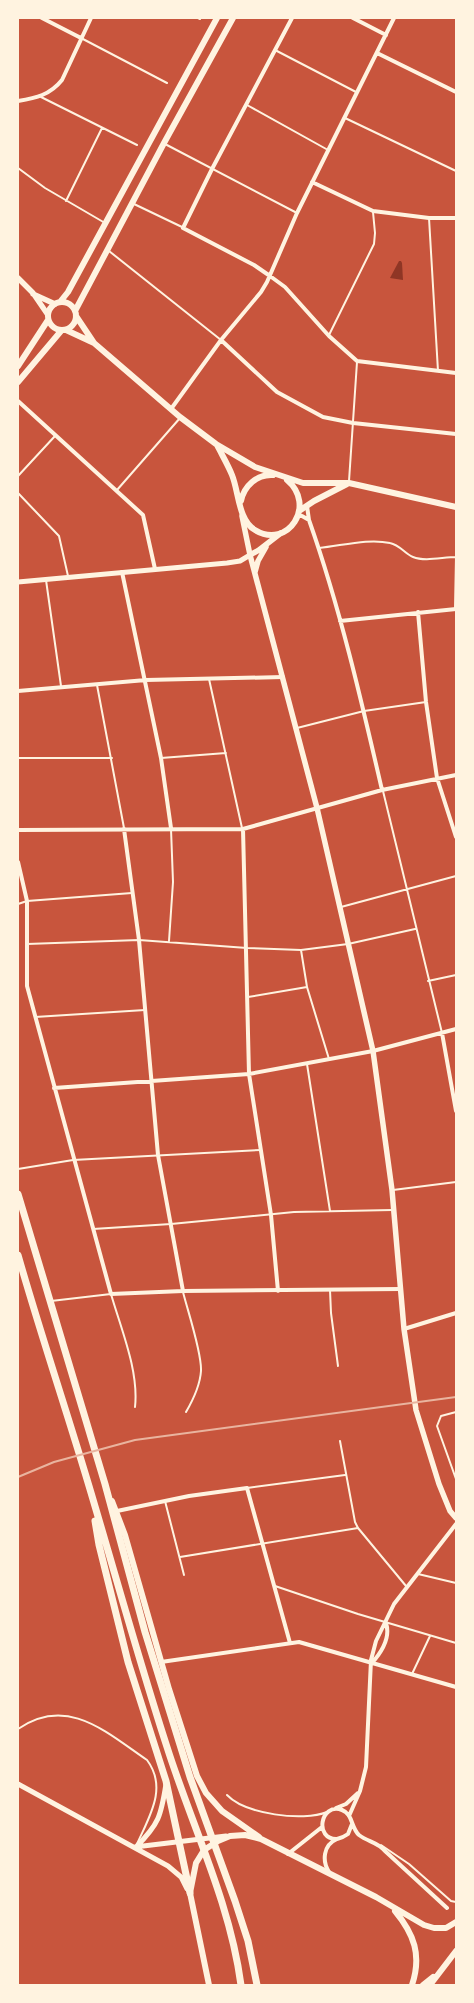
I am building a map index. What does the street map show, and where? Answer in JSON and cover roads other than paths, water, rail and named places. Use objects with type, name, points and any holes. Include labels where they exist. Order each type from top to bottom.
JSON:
[{"type":"highway","points":[[18,1194],[105,1484],[145,1632],[190,1776],[235,1901],[248,1942],[257,1985]]},
{"type":"highway","points":[[18,1254],[89,1488],[131,1634],[179,1784],[206,1854],[232,1935],[241,1985]]},
{"type":"highway","points":[[89,1488],[99,1545],[119,1632],[166,1781],[190,1893]]},
{"type":"main road","points":[[18,366],[48,317],[52,306],[58,303],[68,292],[217,18]]},
{"type":"main road","points":[[18,382],[64,330],[72,326],[76,314],[107,250],[233,18]]},
{"type":"main road","points":[[18,278],[33,294],[54,328],[64,330],[94,343],[180,417],[216,444],[255,467],[303,483],[349,483],[456,507]]},
{"type":"main road","points":[[33,294],[58,303],[69,304],[94,343]]},
{"type":"main road","points":[[216,444],[232,475],[240,504],[250,555],[317,808],[373,1051],[392,1190],[404,1329],[416,1410],[424,1440],[446,1502],[456,1518]]},
{"type":"main road","points":[[240,504],[242,495],[253,481],[260,476],[279,476],[294,487],[299,498],[299,514]]},
{"type":"main road","points":[[250,555],[268,544],[291,526],[299,514],[307,506],[349,483]]},
{"type":"main road","points":[[242,514],[246,523],[254,530],[269,535],[281,533]]},
{"type":"main road","points":[[255,572],[258,561],[268,544]]},
{"type":"main road","points":[[105,1484],[125,1535],[161,1662],[193,1767],[201,1785],[222,1811],[261,1839],[288,1854],[376,1897],[424,1925],[434,1928],[446,1928],[456,1922]]},
{"type":"main road","points":[[209,1985],[190,1893],[199,1857],[211,1845],[230,1836],[245,1835],[261,1839]]},
{"type":"main road","points":[[393,1908],[408,1926],[414,1940],[415,1969],[412,1985]]},
{"type":"main road","points":[[430,1985],[456,1951]]},
{"type":"main road","points":[[423,1985],[439,1972]]},
{"type":"street","points":[[42,18],[81,38]]},
{"type":"street","points":[[18,101],[41,97],[55,88],[62,80],[91,18]]},
{"type":"street","points":[[292,18],[212,169],[183,228],[254,265],[285,287],[329,336],[357,361],[456,374]]},
{"type":"street","points":[[353,18],[386,35]]},
{"type":"street","points":[[171,409],[221,340],[261,292],[270,276],[312,182],[394,18]]},
{"type":"street","points":[[377,53],[456,92]]},
{"type":"street","points":[[312,182],[373,211],[429,218],[456,218]]},
{"type":"street","points":[[221,340],[277,392],[323,417],[353,423],[456,434]]},
{"type":"street","points":[[18,401],[145,518],[155,569]]},
{"type":"street","points":[[307,506],[309,520],[319,548],[364,711],[382,790]]},
{"type":"street","points":[[299,514],[309,520]]},
{"type":"street","points":[[18,582],[46,578],[227,563],[240,561],[250,555]]},
{"type":"street","points":[[122,572],[162,758],[171,828]]},
{"type":"street","points":[[340,621],[455,609]]},
{"type":"street","points":[[418,612],[426,702],[437,778],[456,836]]},
{"type":"street","points":[[18,691],[146,680],[283,677]]},
{"type":"street","points":[[18,830],[171,828],[243,829],[382,790],[456,775]]},
{"type":"street","points":[[124,829],[139,940],[158,1155],[183,1291]]},
{"type":"street","points":[[243,829],[249,1074],[271,1215],[278,1291]]},
{"type":"street","points":[[18,862],[27,902],[27,986],[73,1160],[111,1294],[183,1291],[401,1289]]},
{"type":"street","points":[[54,1088],[151,1079],[249,1074],[373,1051],[456,1029]]},
{"type":"street","points":[[442,1033],[455,1094],[456,1111]]},
{"type":"street","points":[[404,1329],[456,1313]]},
{"type":"street","points":[[117,1512],[165,1501],[247,1488],[290,1643]]},
{"type":"street","points":[[349,1816],[360,1791],[366,1767],[371,1664],[376,1641],[394,1604],[456,1524]]},
{"type":"street","points":[[371,1664],[384,1644],[388,1629],[386,1623]]},
{"type":"street","points":[[161,1662],[290,1643],[308,1643],[371,1664],[456,1687]]},
{"type":"street","points":[[135,1847],[150,1833],[158,1820],[166,1781]]},
{"type":"street","points":[[18,1784],[168,1866],[180,1877],[190,1893]]},
{"type":"street","points":[[338,1839],[329,1837],[322,1827],[322,1820],[332,1810],[346,1804],[360,1791]]},
{"type":"street","points":[[332,1810],[342,1810],[349,1816],[359,1835],[380,1844],[385,1851],[447,1908]]},
{"type":"street","points":[[331,1874],[326,1867],[324,1859],[328,1847],[338,1839],[348,1834],[352,1824]]},
{"type":"street","points":[[288,1854],[322,1827]]},
{"type":"street","points":[[135,1847],[230,1836]]},
{"type":"lane","points":[[81,38],[167,83]]},
{"type":"lane","points":[[275,50],[357,93]]},
{"type":"lane","points":[[41,97],[137,145]]},
{"type":"lane","points":[[246,104],[328,150]]},
{"type":"lane","points":[[344,118],[456,171]]},
{"type":"lane","points":[[66,201],[102,128]]},
{"type":"lane","points":[[164,143],[297,213]]},
{"type":"lane","points":[[18,168],[45,188],[106,224]]},
{"type":"lane","points":[[133,204],[183,228]]},
{"type":"lane","points":[[329,336],[374,244],[376,233],[373,211]]},
{"type":"lane","points":[[429,218],[438,371]]},
{"type":"lane","points":[[107,250],[221,340]]},
{"type":"lane","points":[[349,483],[357,361]]},
{"type":"lane","points":[[116,490],[180,417]]},
{"type":"lane","points":[[18,476],[56,435]]},
{"type":"lane","points":[[18,493],[59,536],[68,577]]},
{"type":"lane","points":[[319,548],[374,542],[390,543],[404,550],[412,557],[420,559],[456,557],[455,609]]},
{"type":"lane","points":[[46,578],[62,688]]},
{"type":"lane","points":[[209,679],[243,829]]},
{"type":"lane","points":[[97,684],[112,758],[124,829]]},
{"type":"lane","points":[[297,728],[364,711],[426,702]]},
{"type":"lane","points":[[162,758],[226,753]]},
{"type":"lane","points":[[18,758],[112,758]]},
{"type":"lane","points":[[382,790],[442,1033]]},
{"type":"lane","points":[[169,941],[173,882],[171,828]]},
{"type":"lane","points":[[340,907],[456,876]]},
{"type":"lane","points":[[18,904],[132,893]]},
{"type":"lane","points":[[27,944],[139,940],[169,941],[246,948],[301,950],[348,944],[416,929]]},
{"type":"lane","points":[[301,950],[307,987],[329,1060]]},
{"type":"lane","points":[[428,981],[456,975]]},
{"type":"lane","points":[[248,997],[307,987]]},
{"type":"lane","points":[[35,1017],[146,1010]]},
{"type":"lane","points":[[307,1064],[330,1211]]},
{"type":"lane","points":[[18,1169],[73,1160],[261,1150]]},
{"type":"lane","points":[[392,1190],[456,1182]]},
{"type":"lane","points":[[92,1229],[330,1211],[394,1210]]},
{"type":"lane","points":[[330,1290],[331,1313],[338,1366]]},
{"type":"lane","points":[[183,1291],[201,1365],[199,1382],[193,1400],[186,1412]]},
{"type":"lane","points":[[50,1301],[111,1294],[134,1376],[137,1392],[136,1407]]},
{"type":"lane","points":[[456,1412],[441,1416],[437,1426],[456,1479]]},
{"type":"lane","points":[[340,1441],[352,1514],[358,1528],[407,1587]]},
{"type":"lane","points":[[247,1488],[345,1475]]},
{"type":"lane","points":[[165,1501],[184,1575]]},
{"type":"lane","points":[[180,1557],[358,1528]]},
{"type":"lane","points":[[418,1574],[456,1583]]},
{"type":"lane","points":[[274,1585],[386,1623],[456,1643]]},
{"type":"lane","points":[[411,1675],[430,1636]]},
{"type":"lane","points":[[18,1729],[48,1715],[80,1718],[98,1726],[147,1760],[152,1766],[155,1777],[156,1798],[154,1808],[135,1847]]},
{"type":"lane","points":[[226,1795],[238,1804],[276,1814],[310,1817],[332,1810]]},
{"type":"lane","points":[[380,1844],[409,1864],[451,1901],[456,1902]]},
{"type":"railway","points":[[18,1477],[54,1462],[135,1440],[456,1397]]}]
